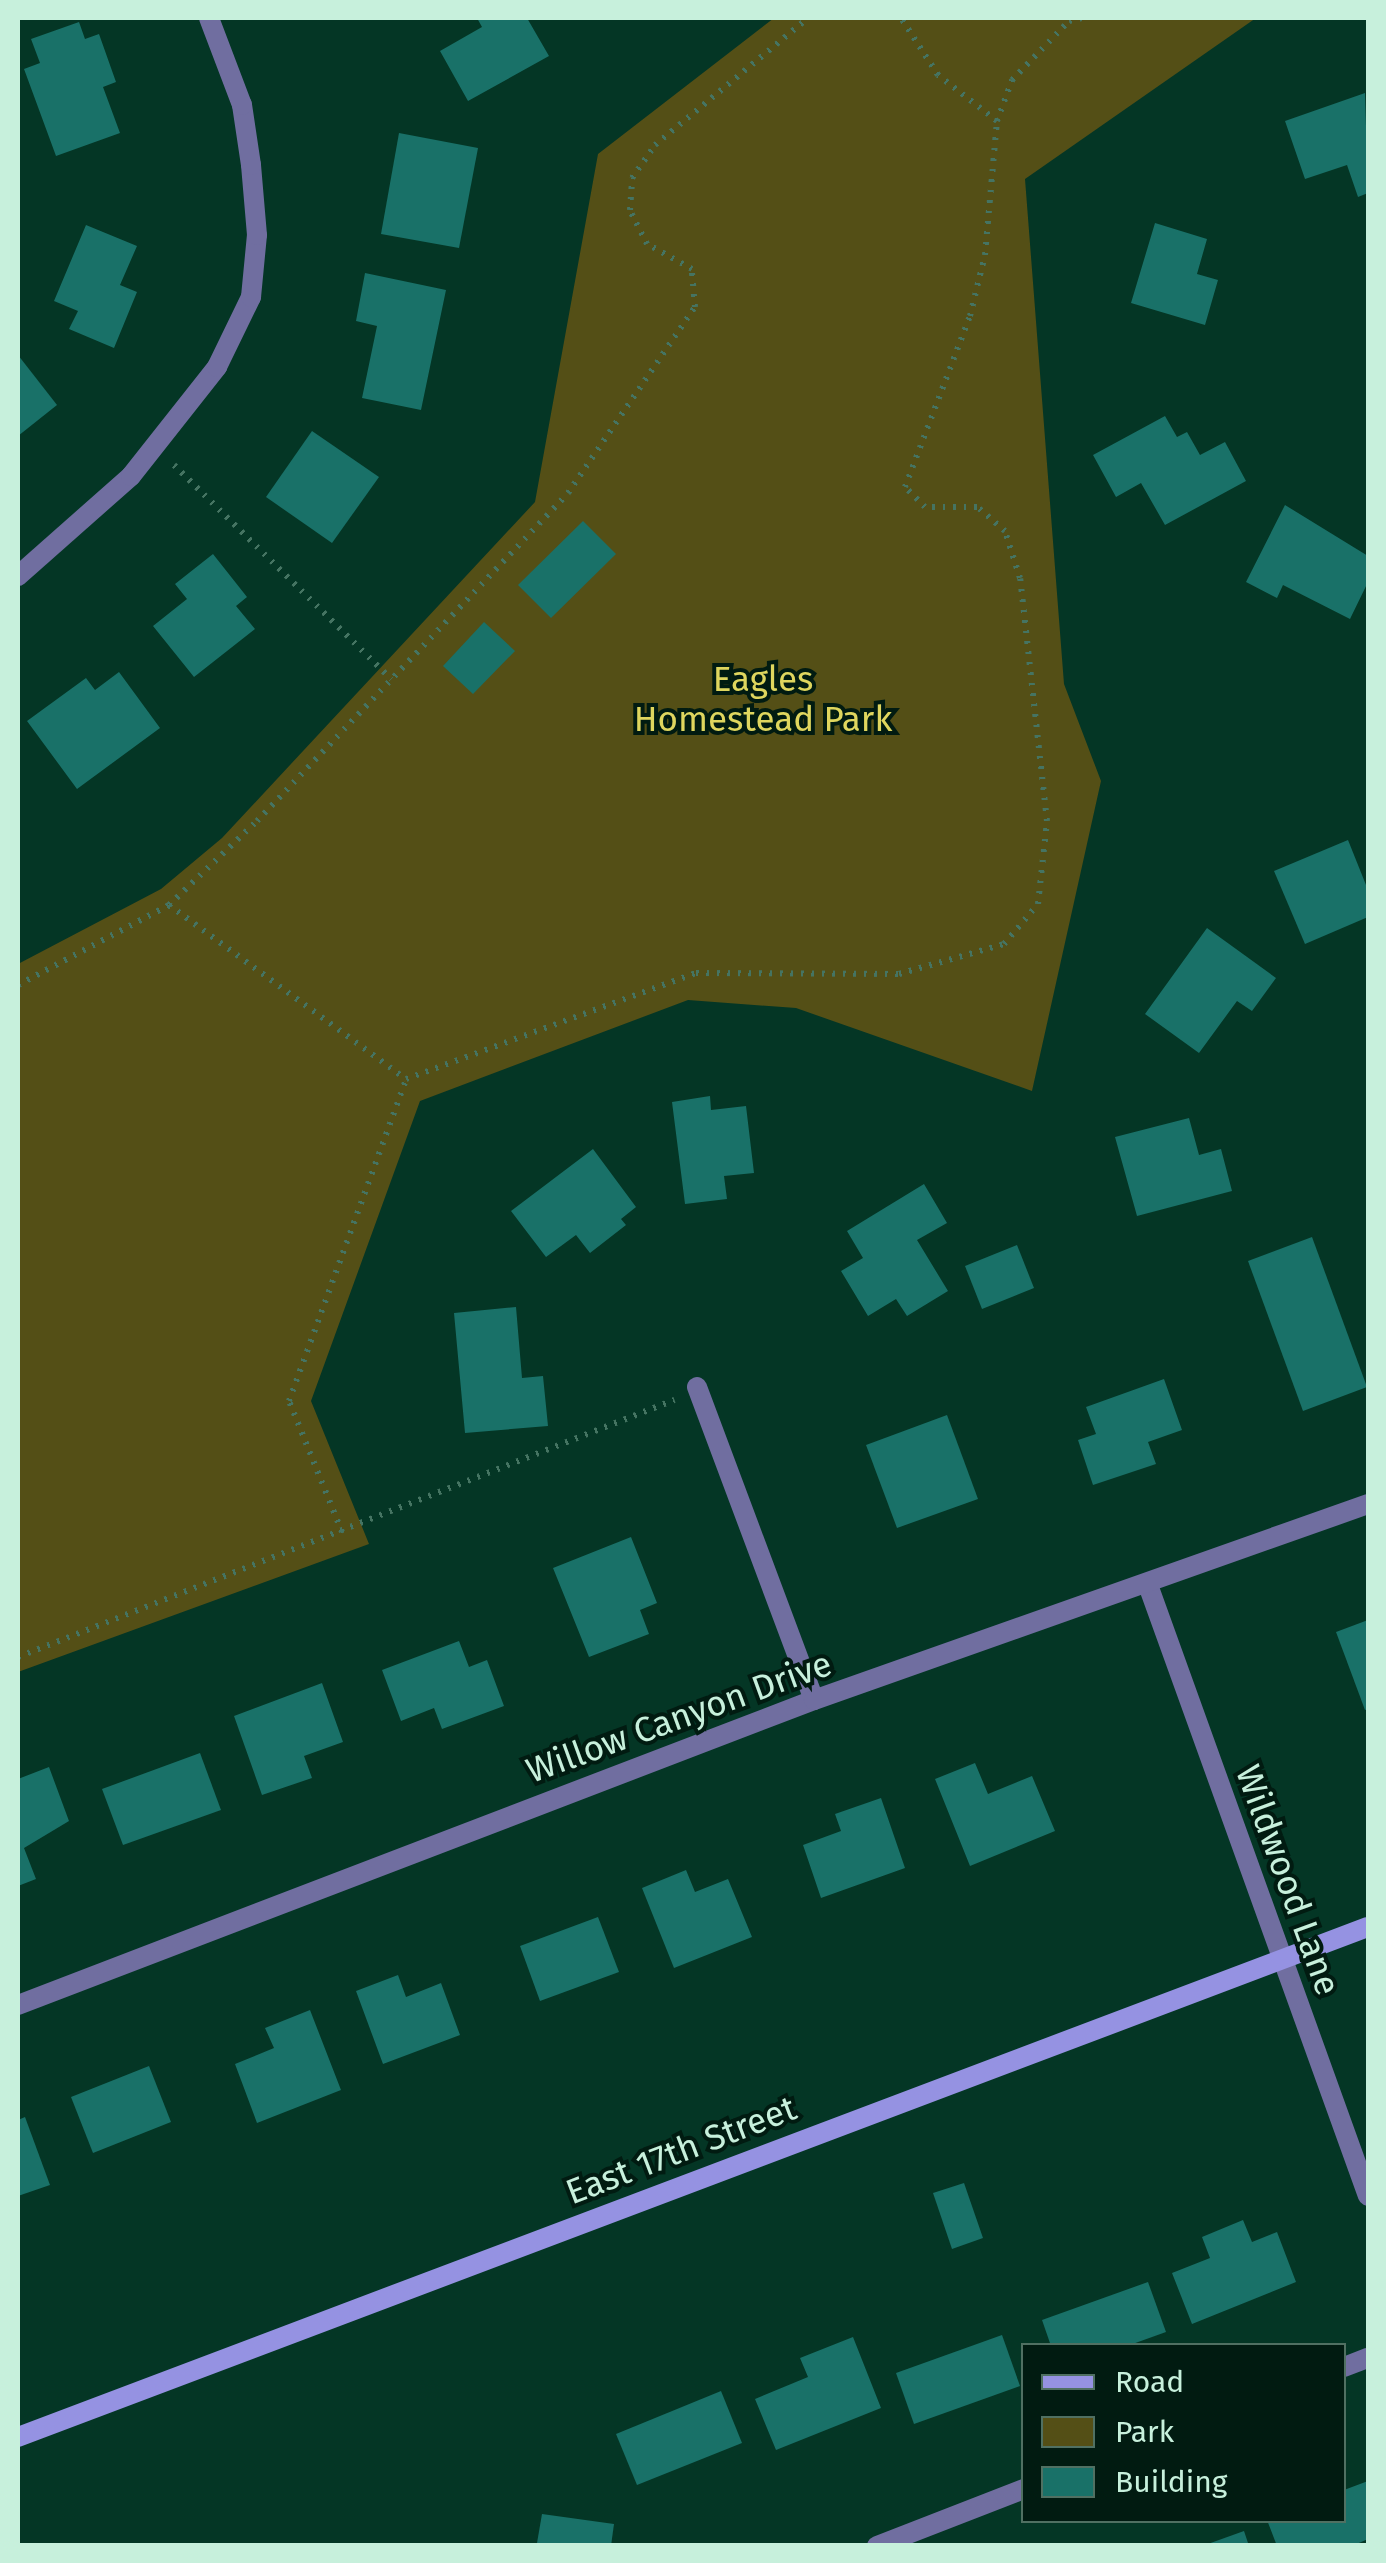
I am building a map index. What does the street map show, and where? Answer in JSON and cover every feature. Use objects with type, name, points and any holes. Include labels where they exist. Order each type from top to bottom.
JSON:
[{"type":"main road","name":"East 17th Street","points":[[18,2437],[1368,1927]]},
{"type":"street","points":[[18,576],[131,476],[217,367],[251,297],[257,236],[251,165],[242,106],[209,18]]},
{"type":"street","points":[[697,1387],[814,1700]]},
{"type":"street","name":"Willow Canyon Drive","points":[[18,2004],[814,1700],[1368,1504]]},
{"type":"street","name":"Wildwood Lane","points":[[1148,1585],[1368,2196]]},
{"type":"street","points":[[876,2546],[1021,2491]]},
{"type":"path","points":[[18,985],[169,906],[568,493],[695,306],[692,269],[646,244],[630,210],[632,178],[655,145],[808,18]]},
{"type":"path","points":[[900,18],[938,75],[998,121]]},
{"type":"path","points":[[406,1078],[696,973],[899,974],[1004,944],[1038,904],[1047,821],[1020,578],[1005,531],[976,507],[924,507],[906,487],[970,316],[988,237],[998,121],[1012,80],[1070,21],[1082,18]]},
{"type":"path","points":[[156,446],[391,679]]},
{"type":"path","points":[[169,906],[406,1078]]},
{"type":"path","points":[[342,1532],[289,1401],[406,1078]]},
{"type":"path","points":[[18,1657],[646,1416],[697,1387]]},
{"type":"green space","name":"Eagles Homestead Park","points":[[774,18],[1256,18],[1025,179],[1064,684],[1101,781],[1032,1091],[796,1008],[688,1000],[420,1101],[311,1401],[369,1544],[18,1672],[18,964],[161,889],[222,838],[535,502],[598,154]]},
{"type":"building","points":[[477,18],[527,18],[549,56],[468,101],[440,51],[482,27]]},
{"type":"building","points":[[79,22],[85,39],[99,34],[116,82],[103,87],[120,133],[56,156],[24,69],[40,63],[31,39]]},
{"type":"building","points":[[1365,93],[1368,193],[1358,197],[1347,165],[1305,179],[1285,121]]},
{"type":"building","points":[[399,133],[478,148],[459,248],[381,234]]},
{"type":"building","points":[[1155,223],[1207,239],[1197,274],[1218,280],[1205,325],[1131,303]]},
{"type":"building","points":[[86,225],[137,246],[120,285],[137,292],[114,348],[69,329],[78,311],[54,301]]},
{"type":"building","points":[[365,273],[446,290],[421,410],[362,398],[377,326],[356,321]]},
{"type":"building","points":[[18,355],[57,405],[18,436]]},
{"type":"building","points":[[1165,416],[1177,437],[1187,432],[1200,455],[1225,442],[1246,481],[1165,525],[1141,483],[1116,497],[1093,455]]},
{"type":"building","points":[[312,431],[379,477],[332,543],[266,497]]},
{"type":"building","points":[[1285,505],[1368,556],[1368,582],[1350,619],[1283,585],[1277,598],[1246,582]]},
{"type":"building","points":[[583,521],[616,554],[551,618],[518,585]]},
{"type":"building","points":[[213,554],[247,597],[236,606],[255,629],[194,677],[153,626],[187,599],[175,584]]},
{"type":"building","points":[[484,622],[515,651],[473,694],[443,666]]},
{"type":"building","points":[[119,672],[160,728],[77,789],[27,721],[86,678],[95,690]]},
{"type":"building","points":[[1348,840],[1368,890],[1368,917],[1305,944],[1274,871]]},
{"type":"building","points":[[1207,928],[1276,978],[1252,1011],[1237,1001],[1199,1053],[1145,1014]]},
{"type":"building","points":[[710,1096],[711,1110],[746,1106],[754,1173],[724,1176],[727,1199],[685,1204],[672,1102]]},
{"type":"building","points":[[1189,1118],[1199,1155],[1221,1149],[1232,1191],[1137,1216],[1115,1137]]},
{"type":"building","points":[[593,1149],[636,1207],[621,1219],[626,1225],[590,1253],[576,1235],[546,1257],[511,1211]]},
{"type":"building","points":[[924,1184],[947,1223],[917,1240],[948,1291],[907,1316],[896,1299],[868,1316],[841,1271],[863,1258],[847,1231]]},
{"type":"building","points":[[1312,1237],[1367,1387],[1303,1411],[1248,1261]]},
{"type":"building","points":[[1017,1245],[1034,1288],[982,1309],[965,1266]]},
{"type":"building","points":[[516,1307],[522,1378],[543,1376],[548,1426],[465,1433],[454,1313]]},
{"type":"building","points":[[1164,1379],[1182,1430],[1148,1442],[1156,1464],[1093,1485],[1078,1440],[1096,1434],[1086,1407]]},
{"type":"building","points":[[947,1415],[978,1499],[897,1528],[866,1445]]},
{"type":"building","points":[[631,1537],[657,1603],[640,1610],[649,1634],[589,1657],[553,1568]]},
{"type":"building","points":[[1368,1620],[1368,1709],[1365,1710],[1336,1632]]},
{"type":"building","points":[[459,1641],[469,1667],[487,1660],[504,1706],[442,1729],[434,1708],[401,1721],[382,1670]]},
{"type":"building","points":[[322,1683],[343,1742],[304,1756],[312,1778],[262,1795],[234,1716]]},
{"type":"building","points":[[200,1753],[221,1810],[123,1845],[102,1789]]},
{"type":"building","points":[[975,1763],[988,1794],[1032,1776],[1055,1831],[970,1866],[935,1779]]},
{"type":"building","points":[[49,1767],[69,1821],[24,1848],[36,1879],[18,1886],[18,1779]]},
{"type":"building","points":[[881,1798],[905,1868],[821,1898],[803,1845],[841,1831],[835,1814]]},
{"type":"building","points":[[686,1870],[695,1892],[728,1879],[752,1937],[674,1968],[642,1888]]},
{"type":"building","points":[[598,1917],[619,1972],[540,2001],[520,1946]]},
{"type":"building","points":[[398,1975],[406,1997],[441,1983],[460,2035],[383,2064],[356,1991]]},
{"type":"building","points":[[310,2010],[341,2090],[257,2123],[235,2064],[274,2048],[265,2028]]},
{"type":"building","points":[[149,2066],[171,2122],[93,2153],[71,2097]]},
{"type":"building","points":[[25,2117],[50,2185],[18,2196],[18,2120]]},
{"type":"building","points":[[964,2183],[983,2238],[952,2249],[933,2193]]},
{"type":"building","points":[[1243,2220],[1252,2242],[1277,2232],[1296,2282],[1192,2324],[1172,2273],[1210,2258],[1202,2237]]},
{"type":"building","points":[[1148,2282],[1166,2332],[1135,2343],[1050,2343],[1042,2320]]},
{"type":"building","points":[[1002,2335],[1020,2386],[914,2424],[896,2373]]},
{"type":"building","points":[[853,2337],[881,2408],[776,2450],[755,2399],[808,2377],[800,2358]]},
{"type":"building","points":[[721,2391],[742,2443],[637,2485],[616,2434]]},
{"type":"building","points":[[1368,2481],[1368,2539],[1352,2546],[1277,2546],[1268,2523],[1346,2523],[1346,2489]]},
{"type":"building","points":[[542,2514],[614,2524],[611,2546],[537,2543]]},
{"type":"building","points":[[1244,2531],[1249,2546],[1205,2546],[1205,2545]]}]
